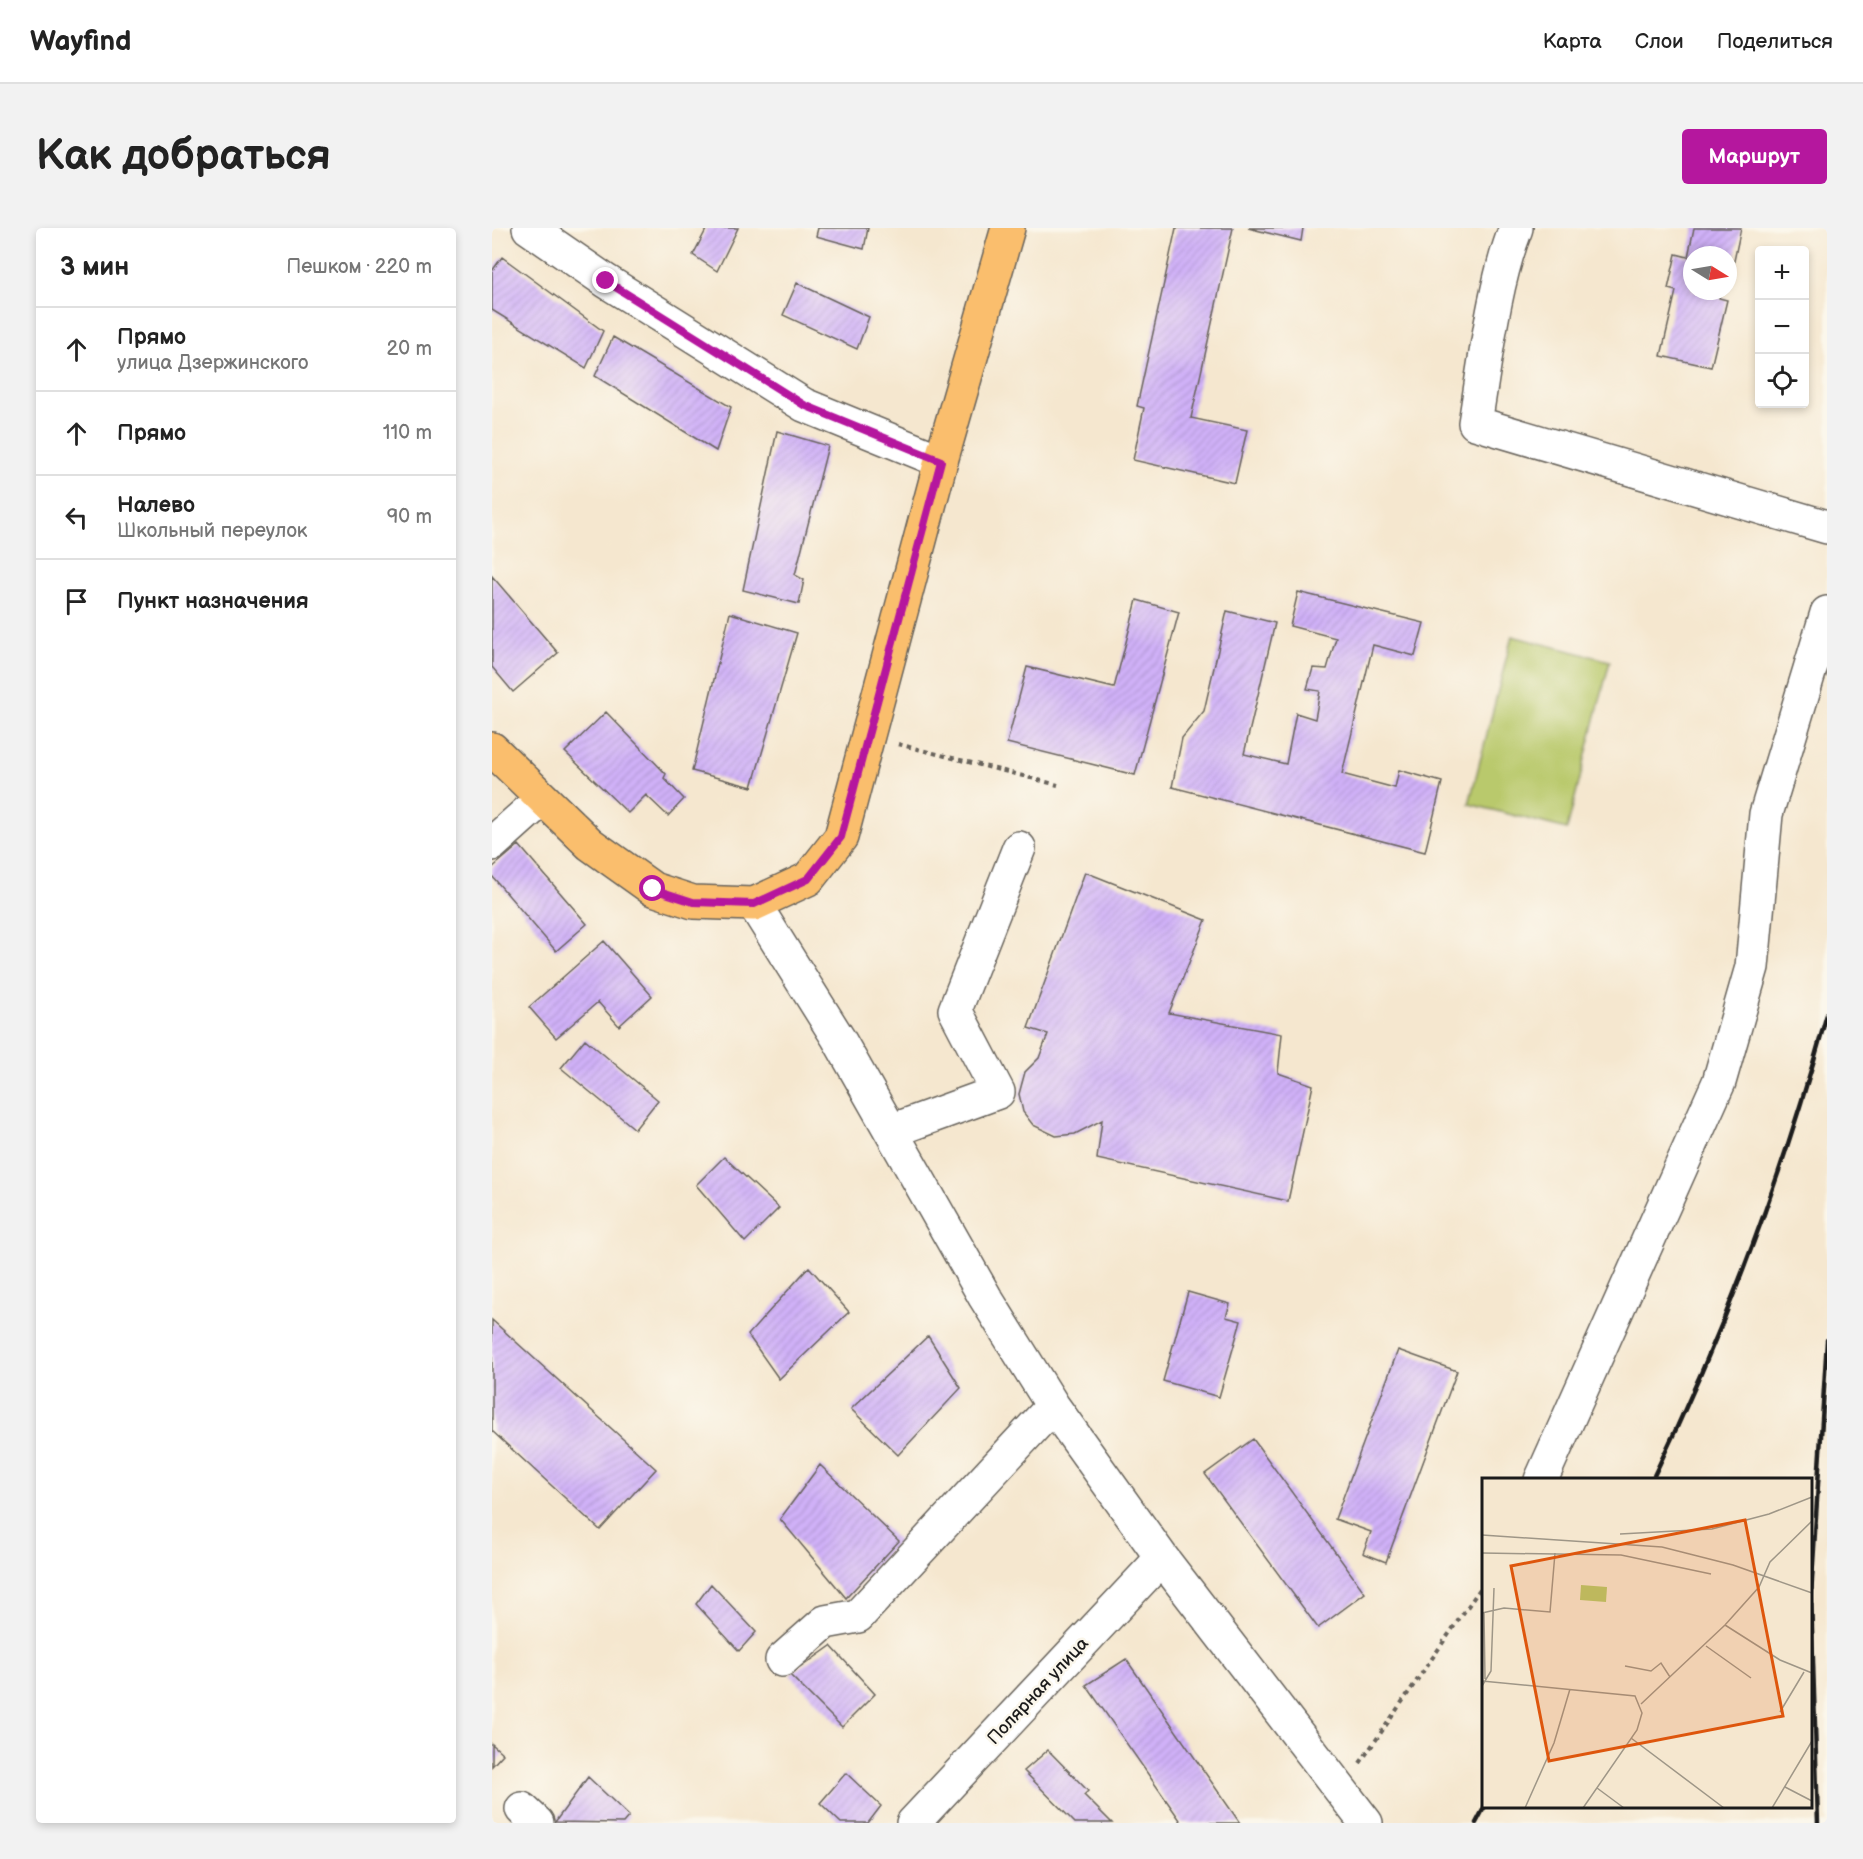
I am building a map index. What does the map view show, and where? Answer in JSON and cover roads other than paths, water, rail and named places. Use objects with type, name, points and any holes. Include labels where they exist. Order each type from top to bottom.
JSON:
[{"type":"main road","points":[[492,749],[590,844],[653,889],[693,902],[754,904],[808,879],[841,837],[941,461],[1008,228]]},
{"type":"street","points":[[529,228],[606,281],[804,405],[941,461]]},
{"type":"street","points":[[1516,228],[1509,245],[1475,423],[1827,527]]},
{"type":"street","points":[[1541,1478],[1719,1082],[1752,967],[1766,814],[1827,613]]},
{"type":"street","points":[[492,843],[542,799]]},
{"type":"street","points":[[891,1131],[998,1092],[955,1010],[1018,848]]},
{"type":"street","points":[[754,904],[838,1038],[985,1297],[1053,1406],[1162,1558],[1366,1823]]},
{"type":"street","points":[[782,1660],[825,1622],[858,1616],[1053,1406]]},
{"type":"street","name":"Полярная улица","points":[[913,1823],[1162,1558]]},
{"type":"railway","points":[[1653,1478],[1704,1367],[1772,1193],[1827,1014]]},
{"type":"railway","points":[[1812,1580],[1827,1340]]},
{"type":"railway","points":[[1812,1628],[1818,1823]]},
{"type":"railway","points":[[1476,1823],[1484,1808]]}]
